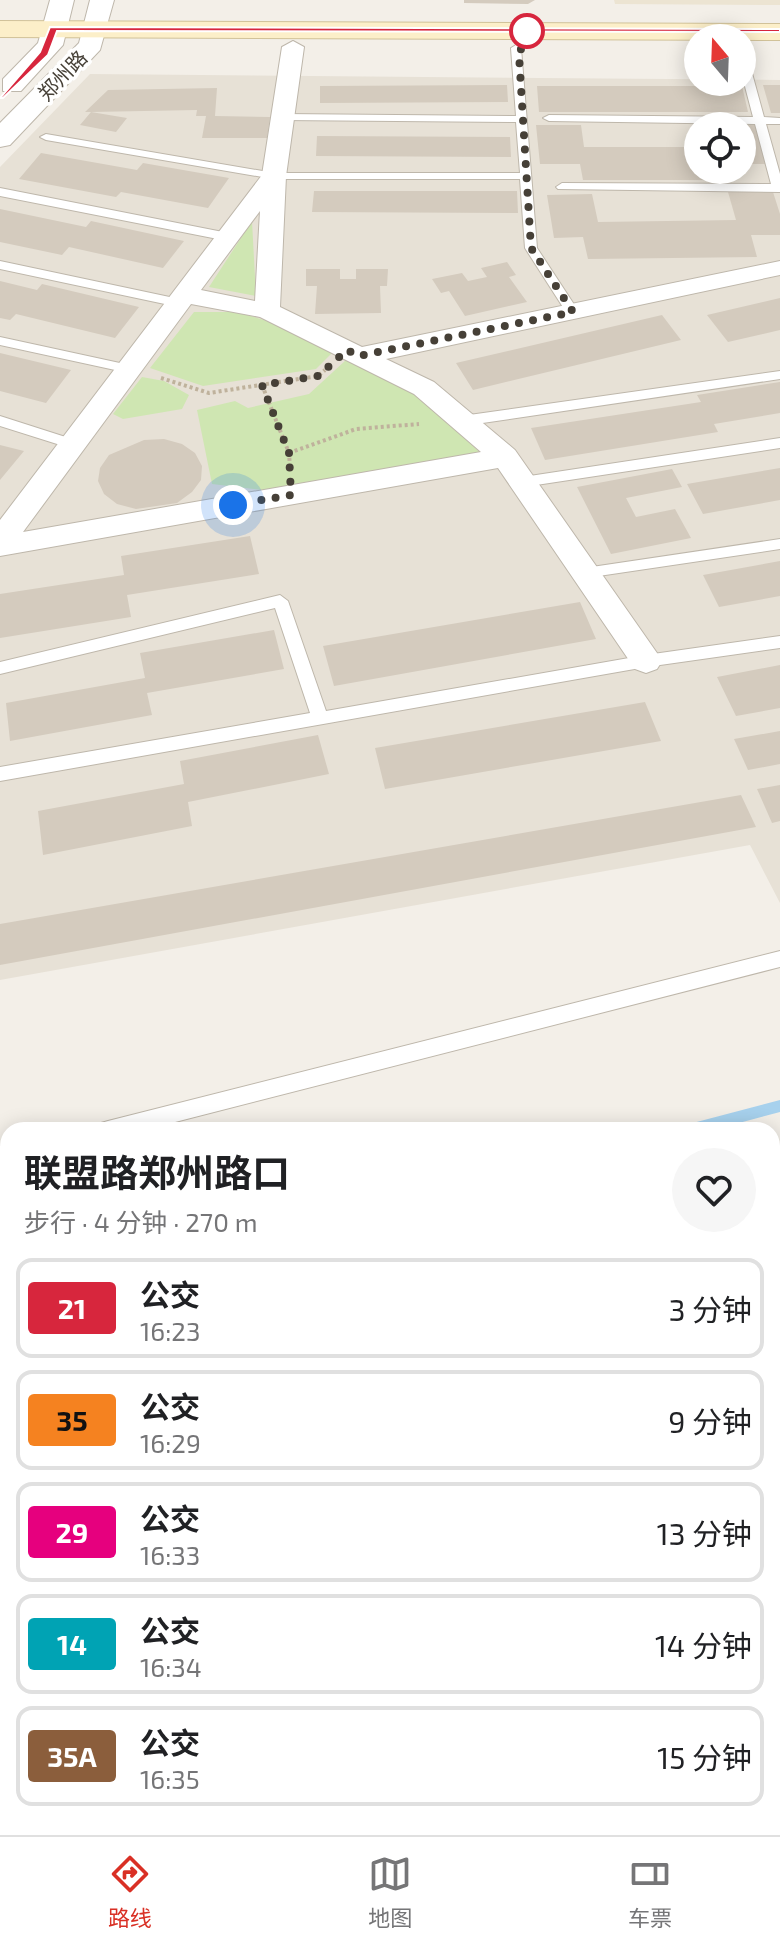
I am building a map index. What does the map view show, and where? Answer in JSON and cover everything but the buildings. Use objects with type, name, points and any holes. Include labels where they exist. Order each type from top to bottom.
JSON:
[{"type":"main road","points":[[0,29],[52,37],[780,32]]},
{"type":"main road","points":[[0,45],[52,37]]},
{"type":"main road","points":[[93,37],[293,47],[684,48]]},
{"type":"main road","points":[[756,48],[780,48]]},
{"type":"street","name":"郑州路","points":[[0,96],[52,37],[62,0]]},
{"type":"street","name":"郑州路","points":[[0,139],[93,37],[102,0]]},
{"type":"street","points":[[267,311],[274,176],[293,47]]},
{"type":"street","points":[[1,539],[274,176]]},
{"type":"street","points":[[353,353],[573,312],[780,268]]},
{"type":"street","points":[[182,299],[267,311],[424,388],[505,457],[646,661]]},
{"type":"street","points":[[1,539],[291,495],[505,457]]},
{"type":"lane","points":[[516,48],[531,248],[573,312]]},
{"type":"lane","points":[[562,187],[779,188],[753,96]]},
{"type":"lane","points":[[282,117],[521,119]]},
{"type":"lane","points":[[549,118],[780,121]]},
{"type":"lane","points":[[46,137],[274,176],[526,176]]},
{"type":"lane","points":[[0,192],[228,237]]},
{"type":"lane","points":[[0,265],[182,299]]},
{"type":"lane","points":[[0,341],[129,369]]},
{"type":"lane","points":[[462,421],[780,375]]},
{"type":"lane","points":[[0,421],[73,444]]},
{"type":"lane","points":[[523,482],[780,443]]},
{"type":"lane","points":[[585,573],[780,544]]},
{"type":"lane","points":[[0,668],[280,601],[320,718]]},
{"type":"lane","points":[[0,774],[646,661],[780,642]]},
{"type":"lane","points":[[180,1122],[780,959]]},
{"type":"path","points":[[129,369],[209,393],[318,376],[353,353]]},
{"type":"path","points":[[262,385],[289,453],[291,495]]},
{"type":"path","points":[[289,453],[356,429],[462,421]]},
{"type":"shaded area","points":[[614,0],[780,0],[780,5],[615,4]]},
{"type":"shaded area","points":[[90,74],[684,79],[684,96],[756,96],[756,80],[780,80],[780,903],[750,845],[0,980],[0,167]]},
{"type":"green space","points":[[252,221],[256,296],[209,287]]},
{"type":"green space","points":[[194,312],[238,312],[264,320],[333,352],[316,369],[203,386],[150,368]]},
{"type":"green space","points":[[346,360],[415,394],[484,456],[278,492],[212,484],[197,410],[235,401],[248,408],[309,394]]},
{"type":"green space","points":[[142,377],[164,381],[189,395],[182,409],[123,419],[113,414]]},
{"type":"waterway","points":[[719,1122],[780,1106]]},
{"type":"bus line","name":"21","points":[[0,96],[44,53],[50,45],[54,29],[780,32]]},
{"type":"route","points":[[233,505],[291,495],[289,453],[262,385],[318,376],[347,350],[359,356],[573,312],[531,248],[519,55],[527,31]]}]
